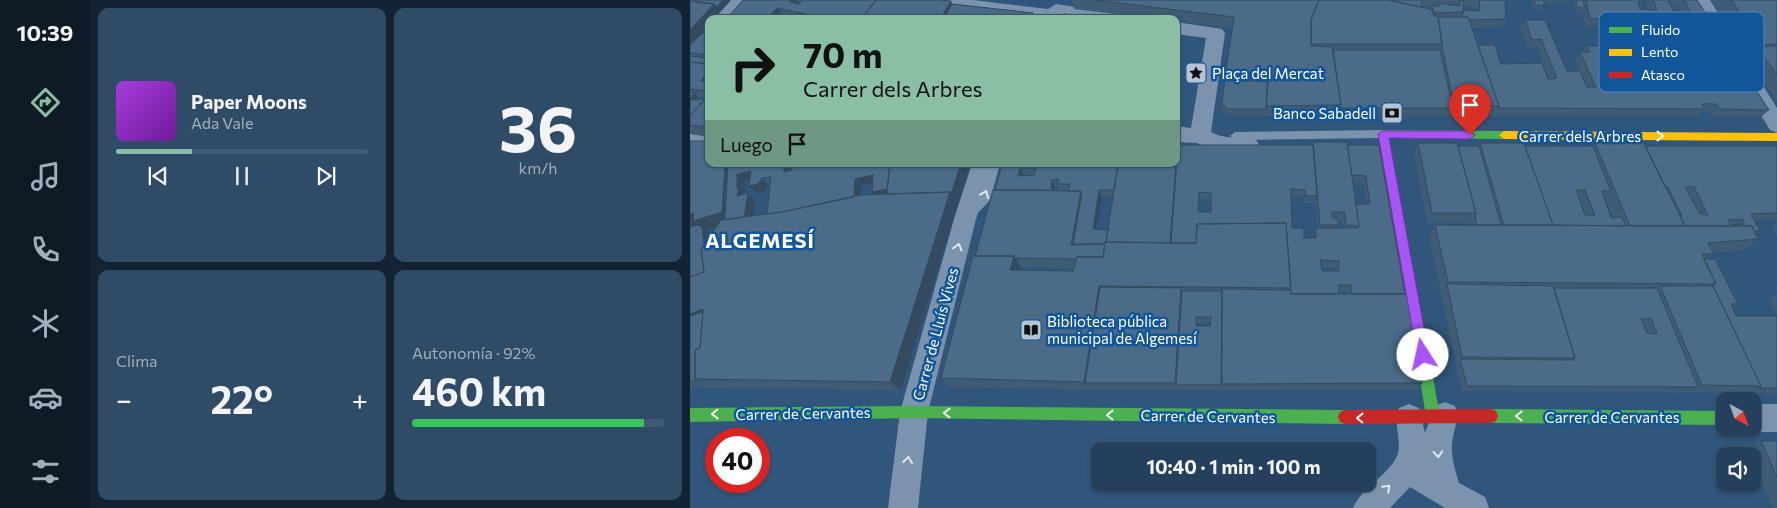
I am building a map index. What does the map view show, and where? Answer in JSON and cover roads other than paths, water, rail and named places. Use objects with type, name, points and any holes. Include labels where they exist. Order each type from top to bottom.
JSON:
[{"type":"street","points":[[721,15],[734,0]]},
{"type":"street","points":[[927,0],[1056,10],[1089,15]]},
{"type":"street","points":[[1701,0],[1708,12]]},
{"type":"street","points":[[1180,26],[1216,34],[1200,136],[1180,134]]},
{"type":"street","points":[[1757,92],[1777,125]]},
{"type":"street","name":"Carrer dels Arbres","points":[[1200,136],[1220,146],[1777,137]]},
{"type":"street","points":[[690,140],[705,142]]},
{"type":"street","points":[[1380,142],[1429,416],[1440,427],[1436,453],[1448,493]]},
{"type":"street","name":"Carrer de Lluís Vives","points":[[903,508],[914,412],[965,219],[983,167]]},
{"type":"street","name":"Carrer de Cervantes","points":[[690,414],[914,412],[1716,418]]},
{"type":"street","points":[[1368,508],[1407,469],[1413,448],[1429,416]]},
{"type":"street","points":[[1761,418],[1777,418]]},
{"type":"street","points":[[1407,469],[1474,508]]},
{"type":"lane","points":[[1235,136],[1380,142]]},
{"type":"lane","points":[[965,219],[984,200],[993,167]]},
{"type":"place","name":"Plaça del Mercat","points":[[1196,73]]},
{"type":"place","name":"Banco Sabadell","points":[[1392,113]]},
{"type":"place","name":"Biblioteca pública municipal de Algemesí","points":[[1031,330]]},
{"type":"district","name":"ALGEMESÍ","points":[[760,240]]}]
